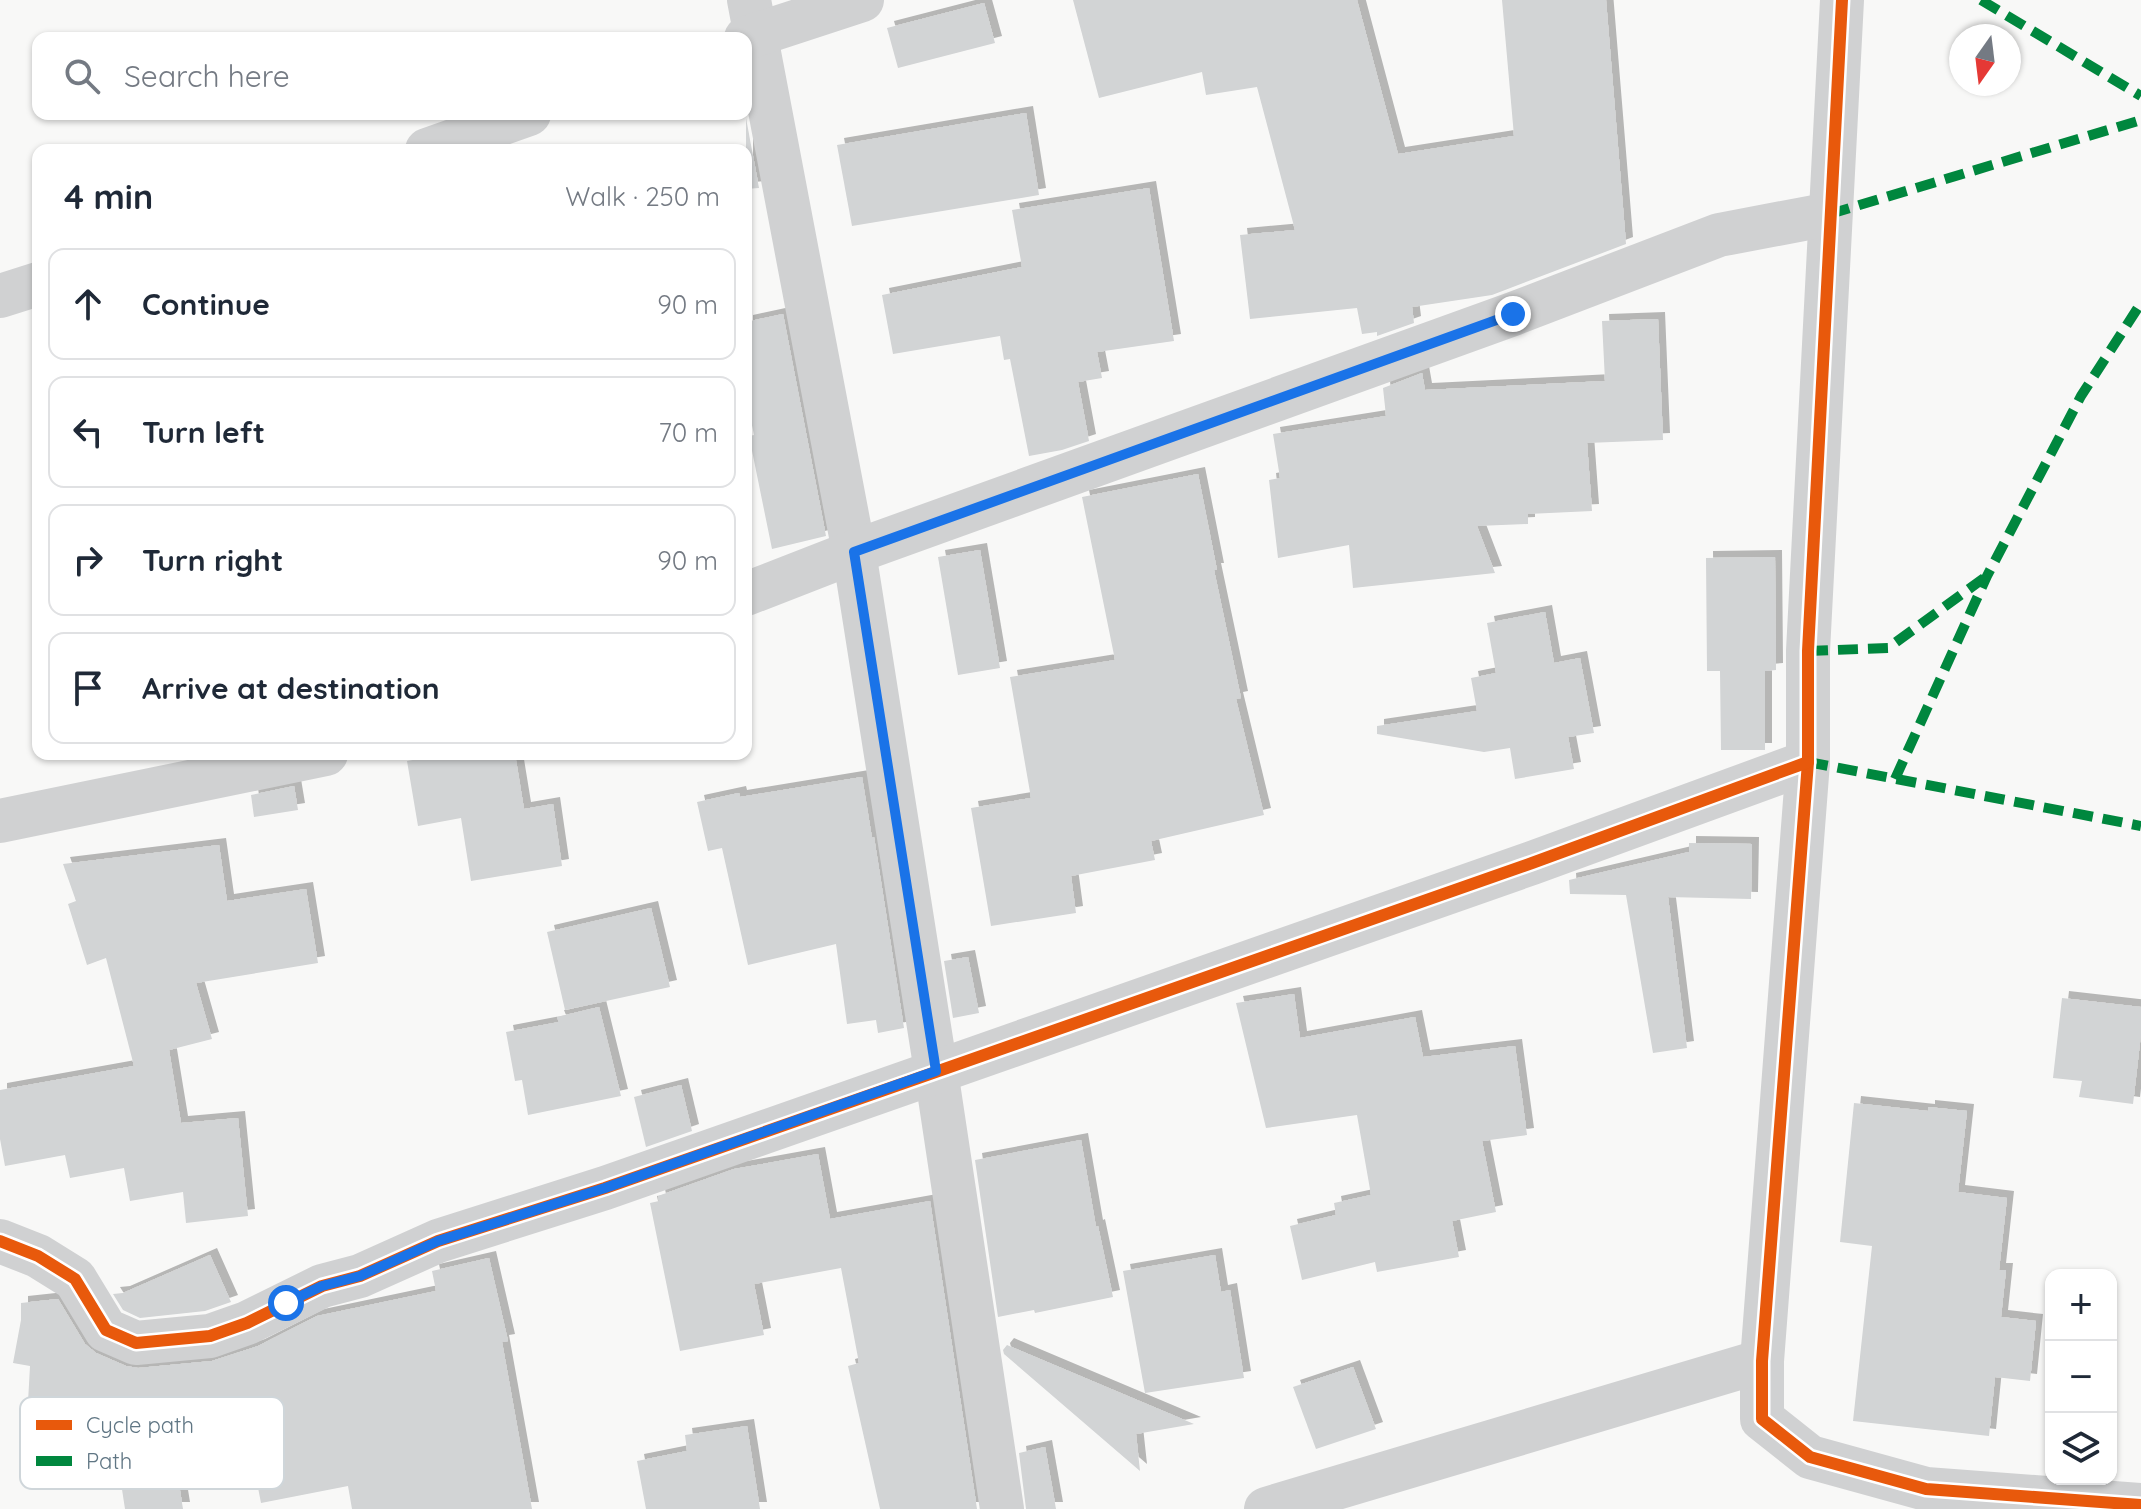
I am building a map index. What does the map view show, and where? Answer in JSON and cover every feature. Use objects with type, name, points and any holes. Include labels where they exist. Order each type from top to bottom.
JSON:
[{"type":"street","points":[[750,24],[862,0]]},
{"type":"street","points":[[1842,0],[1808,651],[1808,762],[1762,1361],[1762,1419],[1810,1457],[1920,1499],[2141,1505]]},
{"type":"street","points":[[752,34],[854,552],[1002,1509]]},
{"type":"street","points":[[444,144],[512,120]]},
{"type":"street","points":[[752,592],[1513,314],[1719,235],[1830,214]]},
{"type":"street","points":[[0,296],[32,286]]},
{"type":"street","points":[[0,821],[297,760]]},
{"type":"street","points":[[0,1241],[38,1256],[75,1279],[106,1330],[136,1343],[210,1336],[247,1323],[322,1286],[360,1276],[438,1241],[605,1188],[1532,863],[1808,762]]},
{"type":"street","points":[[1266,1509],[1762,1361]]},
{"type":"building","points":[[1073,0],[1357,0],[1398,154],[1514,136],[1502,0],[1606,0],[1626,244],[1492,295],[1412,307],[1414,323],[1377,336],[1377,332],[1362,334],[1357,308],[1250,319],[1240,235],[1295,230],[1257,87],[1206,95],[1202,72],[1099,98]]},
{"type":"building","points":[[984,3],[995,43],[898,68],[887,28]]},
{"type":"building","points":[[1026,113],[1039,195],[852,226],[837,145]]},
{"type":"building","points":[[746,120],[746,120],[751,144],[746,144]]},
{"type":"building","points":[[752,150],[759,188],[752,189]]},
{"type":"building","points":[[1149,188],[1174,341],[1097,352],[1102,378],[1078,382],[1089,441],[1029,456],[1010,359],[1004,360],[1000,336],[893,354],[882,295],[1022,267],[1012,210]]},
{"type":"building","points":[[783,314],[826,536],[772,549],[752,451],[752,321]]},
{"type":"building","points":[[1658,319],[1663,440],[1587,443],[1592,511],[1528,514],[1528,524],[1477,526],[1495,573],[1353,588],[1349,545],[1278,558],[1269,480],[1280,478],[1273,434],[1386,416],[1383,388],[1422,373],[1425,390],[1605,381],[1602,321]]},
{"type":"building","points":[[1198,474],[1241,698],[1236,699],[1264,815],[1151,841],[1155,860],[1071,876],[1076,913],[991,926],[971,808],[1031,798],[1010,677],[1115,660],[1082,497]]},
{"type":"building","points":[[980,550],[1000,668],[958,675],[938,557]]},
{"type":"building","points":[[1775,557],[1776,670],[1765,671],[1765,750],[1721,750],[1720,671],[1707,671],[1706,558]]},
{"type":"building","points":[[1545,612],[1554,663],[1580,658],[1594,733],[1568,737],[1574,769],[1515,779],[1510,748],[1484,752],[1377,734],[1377,726],[1477,711],[1471,678],[1496,673],[1487,623]]},
{"type":"building","points":[[516,760],[524,809],[553,804],[562,866],[471,881],[461,818],[418,826],[407,761]]},
{"type":"building","points":[[862,777],[904,1028],[878,1033],[876,1020],[847,1024],[836,944],[748,965],[722,848],[708,851],[697,802],[739,793],[740,797]]},
{"type":"building","points":[[294,786],[298,810],[254,817],[251,795]]},
{"type":"building","points":[[1689,843],[1752,844],[1751,899],[1668,897],[1687,1048],[1653,1053],[1626,895],[1570,894],[1569,880],[1689,852]]},
{"type":"building","points":[[219,845],[227,901],[306,889],[318,963],[196,983],[212,1039],[169,1050],[181,1123],[238,1118],[248,1216],[186,1223],[183,1192],[130,1201],[124,1168],[70,1178],[65,1155],[5,1166],[0,1139],[0,1090],[134,1066],[106,958],[87,965],[68,904],[76,901],[63,864]]},
{"type":"building","points":[[651,908],[670,987],[565,1010],[547,932]]},
{"type":"building","points":[[968,957],[979,1013],[953,1018],[944,961]]},
{"type":"building","points":[[1294,994],[1300,1038],[1415,1017],[1423,1057],[1515,1046],[1527,1135],[1482,1141],[1496,1212],[1452,1221],[1459,1257],[1377,1272],[1375,1262],[1302,1280],[1290,1226],[1336,1215],[1334,1203],[1371,1195],[1357,1115],[1266,1128],[1236,1003]]},
{"type":"building","points":[[2062,998],[2141,1007],[2133,1104],[2079,1097],[2082,1081],[2053,1078]]},
{"type":"building","points":[[599,1007],[621,1096],[528,1115],[522,1080],[515,1081],[506,1032],[559,1022],[557,1017]]},
{"type":"building","points":[[681,1085],[692,1131],[646,1147],[634,1097]]},
{"type":"building","points":[[1854,1103],[1928,1111],[1928,1107],[1967,1111],[1958,1192],[2007,1198],[1999,1270],[2006,1270],[2001,1317],[2036,1321],[2030,1381],[1995,1377],[1989,1436],[1853,1421],[1872,1246],[1840,1242]]},
{"type":"building","points":[[1081,1140],[1096,1227],[1113,1297],[998,1317],[975,1160]]},
{"type":"building","points":[[818,1154],[830,1219],[930,1201],[977,1509],[880,1509],[848,1366],[859,1363],[841,1268],[754,1284],[764,1335],[680,1351],[650,1203],[659,1201],[658,1196],[734,1169]]},
{"type":"building","points":[[210,1255],[231,1302],[205,1311],[140,1318],[123,1310],[113,1294],[123,1293]]},
{"type":"building","points":[[1215,1255],[1221,1292],[1230,1290],[1244,1378],[1145,1393],[1123,1271]]},
{"type":"building","points":[[489,1258],[508,1341],[502,1342],[532,1509],[352,1509],[348,1486],[261,1503],[258,1489],[284,1489],[284,1397],[28,1397],[30,1366],[13,1363],[21,1303],[58,1299],[85,1344],[96,1353],[138,1368],[212,1361],[258,1346],[317,1316],[436,1291],[432,1271]]},
{"type":"building","points":[[1007,1345],[1194,1424],[1136,1434],[1140,1471],[1004,1354]]},
{"type":"building","points":[[1353,1367],[1376,1429],[1316,1449],[1293,1387]]},
{"type":"building","points":[[747,1426],[760,1509],[646,1509],[637,1461],[687,1451],[685,1435]]},
{"type":"building","points":[[1045,1447],[1056,1509],[1026,1509],[1019,1453]]},
{"type":"building","points":[[122,1489],[180,1489],[183,1509],[125,1509]]},
{"type":"marked path","points":[[1981,0],[2141,96]]},
{"type":"marked path","points":[[1830,214],[2141,120]]},
{"type":"marked path","points":[[1895,779],[1987,576],[2081,396],[2141,303]]},
{"type":"marked path","points":[[1808,651],[1888,648],[1984,578]]},
{"type":"marked path","points":[[1808,762],[2141,826]]},
{"type":"cycle path","points":[[1842,0],[1808,651],[1808,762],[1762,1361],[1762,1419],[1810,1457],[1926,1489],[2141,1505]]},
{"type":"cycle path","points":[[0,1241],[38,1256],[75,1279],[106,1330],[136,1343],[210,1336],[247,1323],[322,1286],[360,1276],[438,1241],[605,1188],[1532,863],[1808,762]]},
{"type":"route","points":[[286,1303],[322,1286],[360,1276],[438,1241],[605,1188],[936,1071],[854,552],[1513,314]]}]
